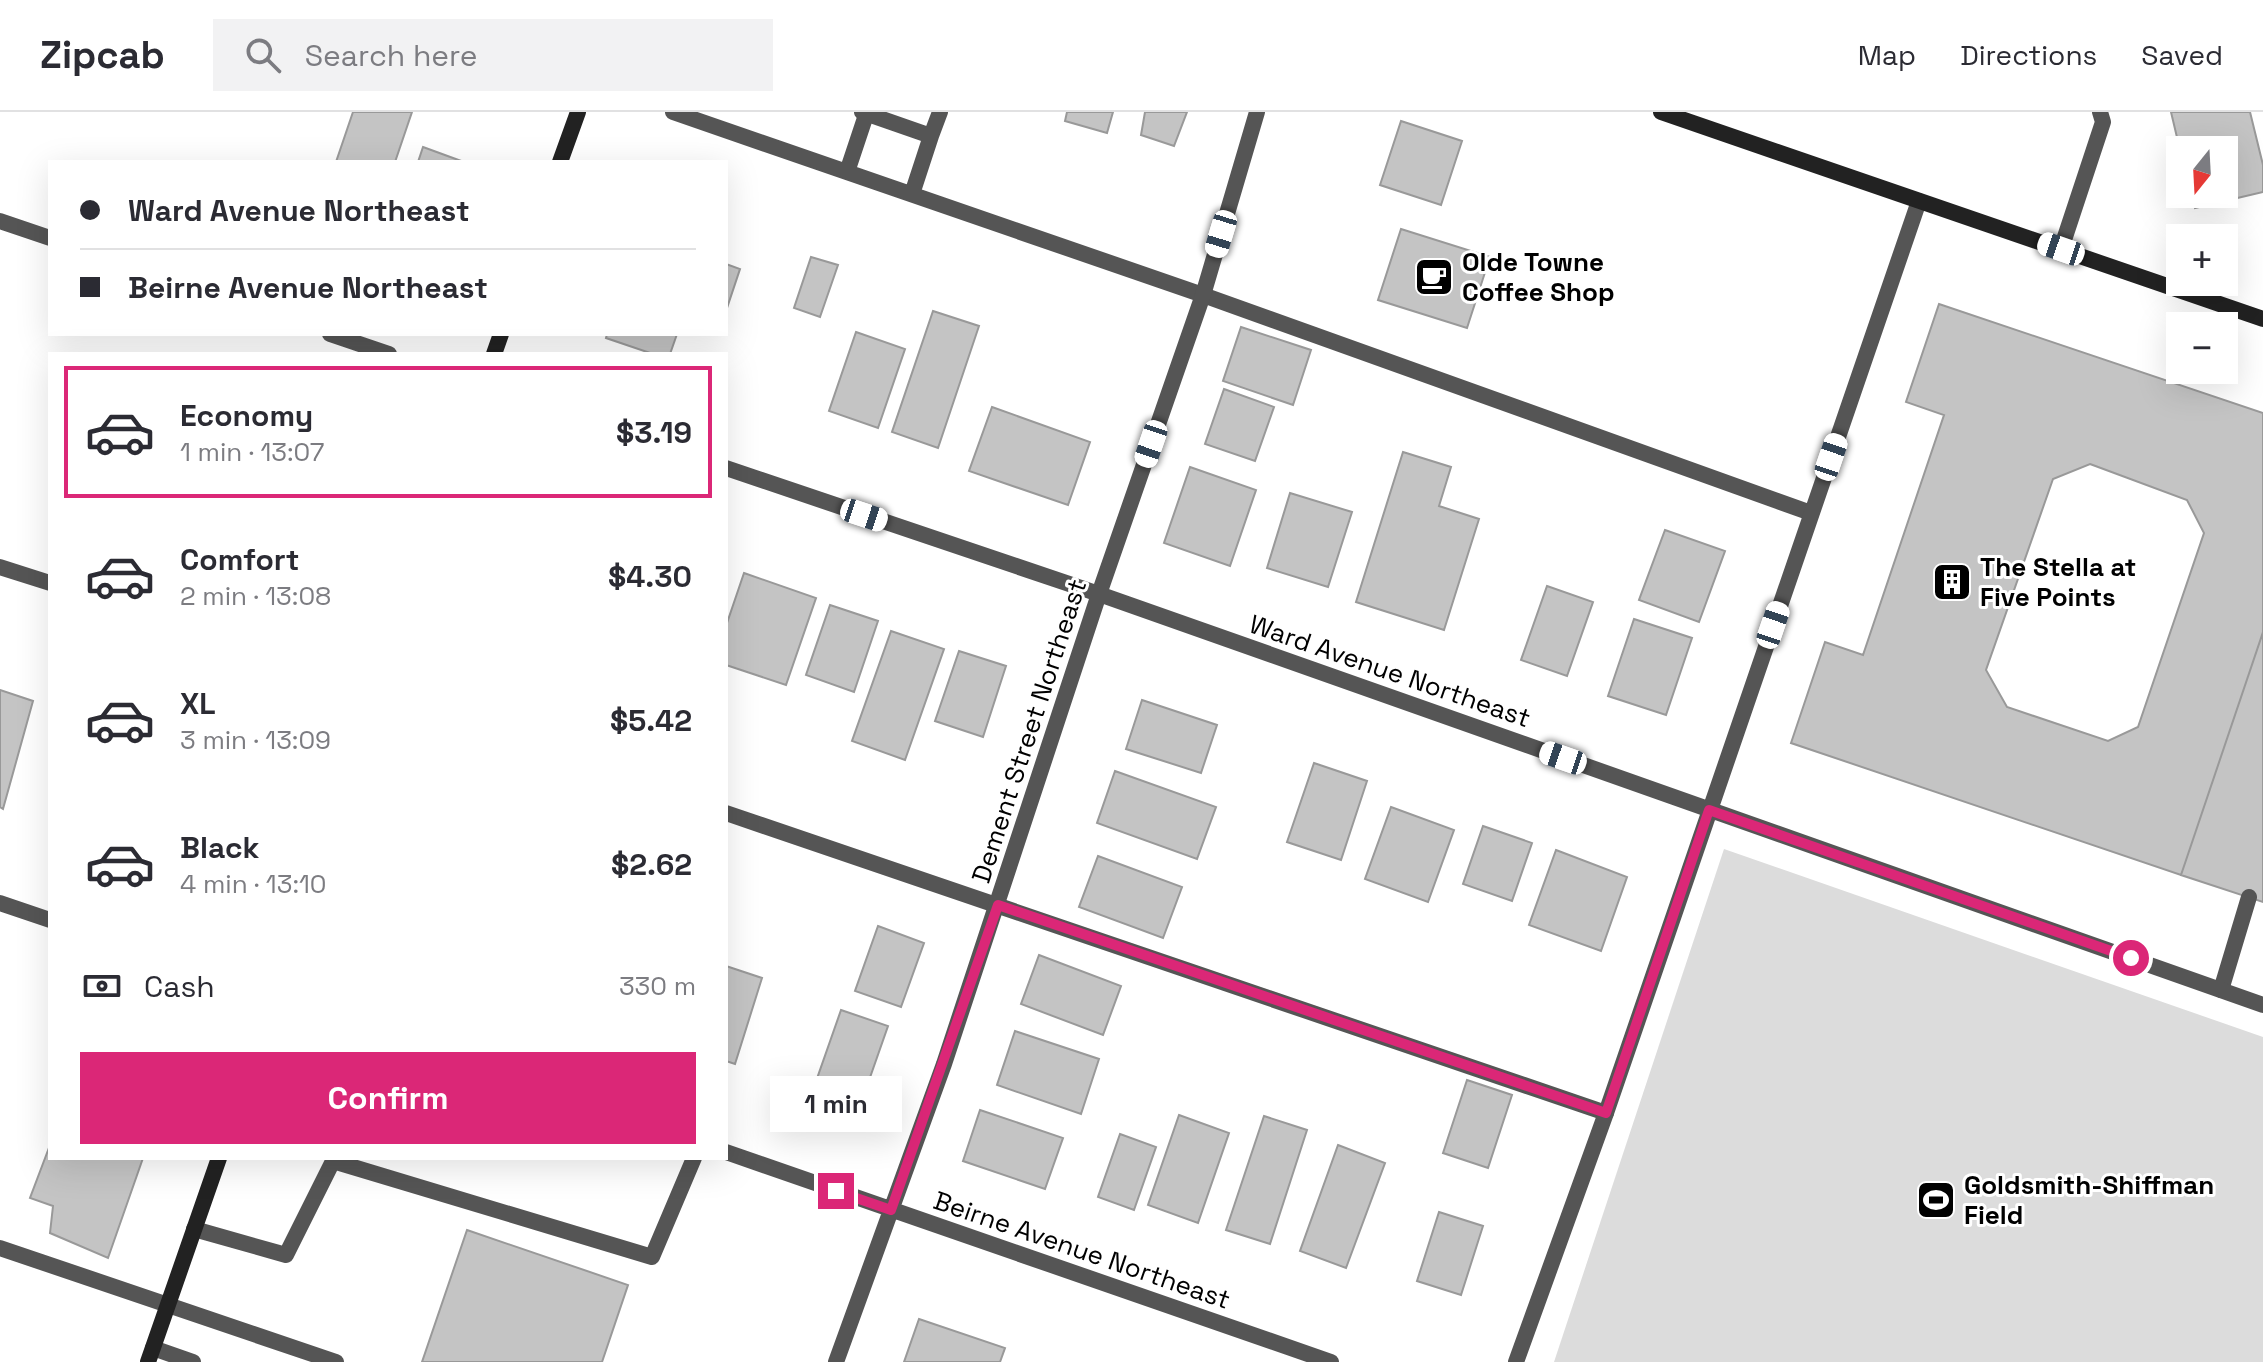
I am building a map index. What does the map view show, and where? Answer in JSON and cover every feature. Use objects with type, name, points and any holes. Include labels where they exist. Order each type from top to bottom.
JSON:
[{"type":"main road","points":[[561,160],[578,112]]},
{"type":"main road","points":[[1661,112],[2263,319]]},
{"type":"main road","points":[[150,1355],[218,1160]]},
{"type":"street","points":[[673,112],[1203,295],[1811,513]]},
{"type":"street","points":[[847,172],[865,112],[931,136]]},
{"type":"street","points":[[912,194],[940,112]]},
{"type":"street","name":"Dement Street Northeast","points":[[836,1362],[998,905],[1099,594],[1203,295],[1257,112]]},
{"type":"street","points":[[2061,249],[2103,122],[2100,112]]},
{"type":"street","points":[[1516,1362],[1606,1113],[1919,201]]},
{"type":"street","points":[[0,221],[48,237]]},
{"type":"street","points":[[336,336],[383,352]]},
{"type":"street","name":"Ward Avenue Northeast","points":[[728,469],[1099,594],[2263,1005]]},
{"type":"street","points":[[0,567],[48,582]]},
{"type":"street","points":[[728,814],[1606,1113]]},
{"type":"street","points":[[2221,990],[2249,897]]},
{"type":"street","points":[[0,903],[48,919]]},
{"type":"street","name":"Beirne Avenue Northeast","points":[[728,1153],[1331,1362]]},
{"type":"street","points":[[194,1229],[286,1255],[333,1161],[652,1257],[693,1160]]},
{"type":"street","points":[[0,1248],[336,1362]]},
{"type":"street","points":[[150,1355],[193,1362]]},
{"type":"shaded area","name":"Goldsmith-Shiffman Field","points":[[1724,849],[2263,1037],[2263,1362],[1554,1362]]},
{"type":"building","points":[[353,112],[412,112],[396,160],[337,160]]},
{"type":"building","points":[[1067,112],[1113,112],[1107,133],[1065,121]]},
{"type":"building","points":[[1145,112],[1187,112],[1174,146],[1141,135]]},
{"type":"building","points":[[2171,112],[2250,112],[2263,165],[2263,192],[2238,198],[2238,136],[2177,136]]},
{"type":"building","points":[[1401,121],[1462,141],[1441,205],[1380,185]]},
{"type":"building","points":[[423,147],[459,160],[419,160]]},
{"type":"building","points":[[1401,229],[1490,257],[1467,328],[1378,300]]},
{"type":"building","points":[[811,257],[838,265],[820,317],[794,308]]},
{"type":"building","points":[[728,265],[740,269],[728,305]]},
{"type":"building","name":"The Stella at Five Points","points":[[1939,304],[2166,380],[2166,384],[2177,384],[2263,413],[2263,632],[2181,875],[1791,743],[1825,642],[1863,655],[1944,415],[1906,402]],"holes":[[[2090,464],[2187,500],[2204,533],[2138,727],[2108,741],[2007,707],[1986,670],[2053,479]]]},
{"type":"building","points":[[933,311],[979,326],[938,448],[892,432]]},
{"type":"building","points":[[1241,327],[1311,350],[1293,405],[1223,381]]},
{"type":"building","points":[[856,332],[905,349],[878,428],[829,411]]},
{"type":"building","points":[[676,336],[671,352],[647,352],[606,338]]},
{"type":"building","points":[[1224,389],[1274,407],[1255,461],[1205,444]]},
{"type":"building","points":[[992,407],[1090,442],[1068,505],[969,471]]},
{"type":"building","points":[[1403,452],[1451,467],[1439,506],[1479,519],[1444,630],[1356,602]]},
{"type":"building","points":[[1190,467],[1256,490],[1230,566],[1164,543]]},
{"type":"building","points":[[1290,493],[1352,512],[1328,587],[1267,568]]},
{"type":"building","points":[[1665,530],[1725,551],[1699,622],[1639,600]]},
{"type":"building","points":[[744,573],[816,598],[786,685],[728,666],[728,620]]},
{"type":"building","points":[[1547,586],[1593,602],[1567,676],[1521,660]]},
{"type":"building","points":[[830,605],[878,621],[854,692],[806,675]]},
{"type":"building","points":[[1634,619],[1692,638],[1666,715],[1608,696]]},
{"type":"building","points":[[891,631],[944,649],[905,760],[852,741]]},
{"type":"building","points":[[2263,632],[2263,902],[2181,875]]},
{"type":"building","points":[[959,651],[1006,666],[983,737],[935,721]]},
{"type":"building","points":[[0,690],[33,701],[3,809],[0,807]]},
{"type":"building","points":[[1142,700],[1217,725],[1201,773],[1126,749]]},
{"type":"building","points":[[1314,763],[1367,781],[1341,860],[1287,842]]},
{"type":"building","points":[[1115,771],[1216,807],[1197,859],[1097,823]]},
{"type":"building","points":[[1391,807],[1454,830],[1428,902],[1365,879]]},
{"type":"building","points":[[1483,826],[1532,843],[1512,901],[1463,884]]},
{"type":"building","points":[[1556,850],[1627,877],[1601,951],[1529,925]]},
{"type":"building","points":[[1098,856],[1182,887],[1163,938],[1079,907]]},
{"type":"building","points":[[878,926],[924,943],[901,1007],[855,991]]},
{"type":"building","points":[[1039,955],[1121,986],[1103,1035],[1021,1004]]},
{"type":"building","points":[[728,967],[762,978],[735,1064],[728,1062]]},
{"type":"building","points":[[841,1010],[888,1026],[860,1106],[813,1090]]},
{"type":"building","points":[[1015,1031],[1099,1059],[1081,1114],[997,1085]]},
{"type":"building","points":[[1467,1080],[1512,1095],[1488,1168],[1443,1153]]},
{"type":"building","points":[[980,1110],[1063,1138],[1045,1189],[963,1161]]},
{"type":"building","points":[[1179,1115],[1229,1133],[1198,1223],[1148,1205]]},
{"type":"building","points":[[1264,1116],[1307,1130],[1270,1244],[1226,1230]]},
{"type":"building","points":[[1120,1134],[1156,1147],[1134,1210],[1098,1197]]},
{"type":"building","points":[[1338,1145],[1385,1163],[1346,1268],[1300,1251]]},
{"type":"building","points":[[48,1150],[48,1160],[142,1160],[108,1258],[50,1233],[53,1206],[30,1198]]},
{"type":"building","points":[[1439,1212],[1483,1226],[1461,1295],[1417,1281]]},
{"type":"building","points":[[467,1230],[628,1285],[602,1362],[422,1362]]},
{"type":"building","points":[[919,1319],[1005,1348],[1000,1362],[904,1362]]},
{"type":"place","name":"Olde Towne Coffee Shop","points":[[1434,277]]},
{"type":"place","name":"The Stella at Five Points","points":[[1952,582]]},
{"type":"place","name":"Goldsmith-Shiffman Field","points":[[1936,1200]]},
{"type":"route","points":[[836,1191],[891,1210],[998,905],[1606,1113],[1709,810],[2131,958]]}]
